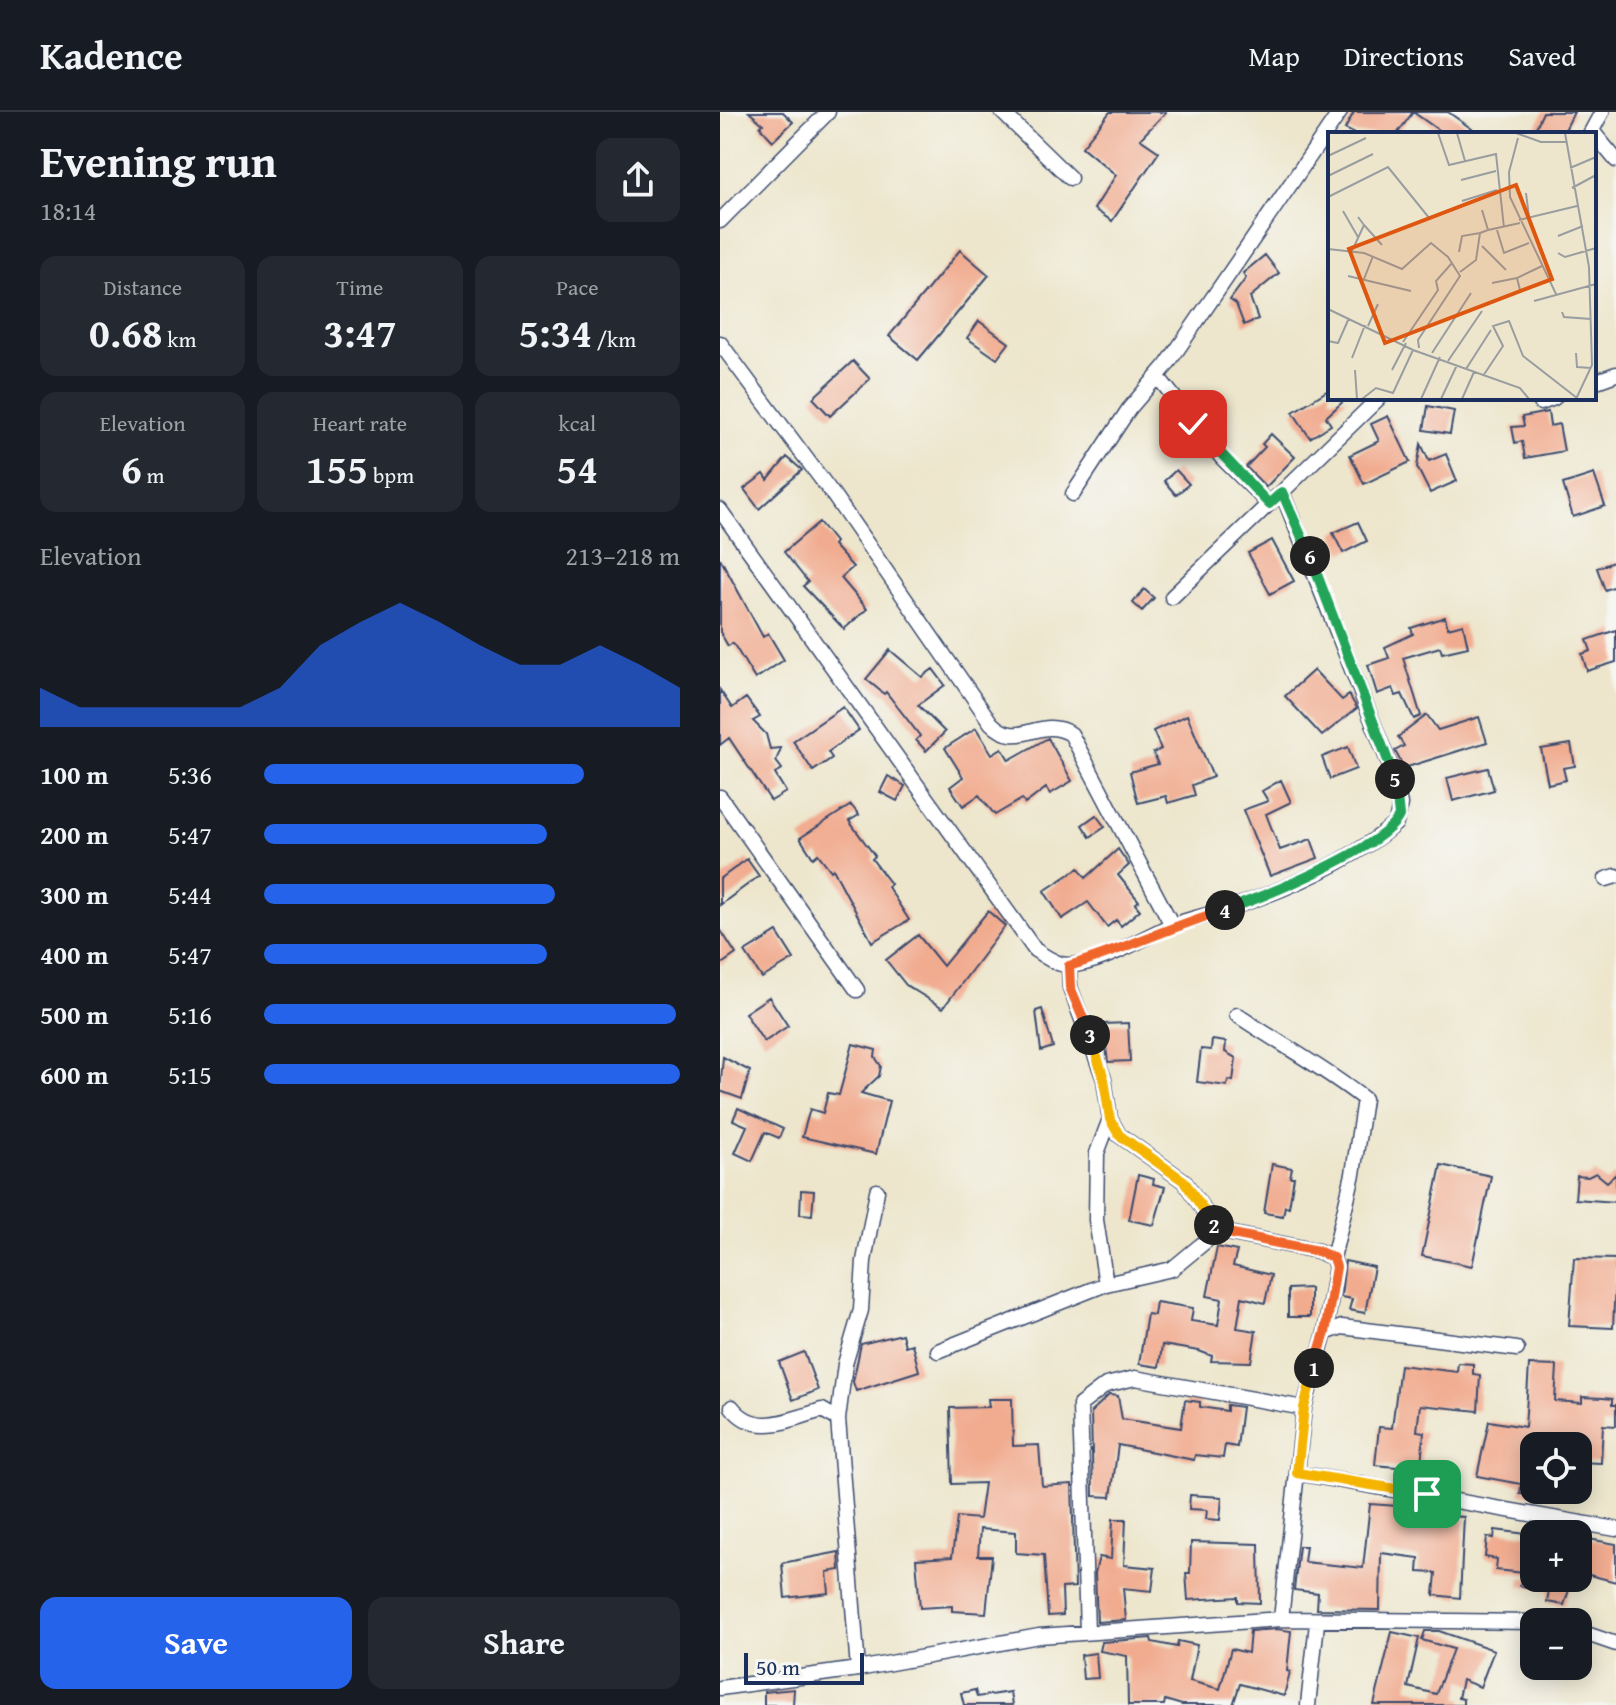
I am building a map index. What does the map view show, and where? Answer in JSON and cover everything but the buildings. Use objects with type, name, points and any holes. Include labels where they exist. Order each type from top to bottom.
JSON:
[{"type":"street","points":[[721,219],[828,112]]},
{"type":"street","points":[[1002,112],[1070,178]]},
{"type":"street","points":[[1332,132],[1340,112]]},
{"type":"street","points":[[1591,132],[1602,112]]},
{"type":"street","points":[[1596,138],[1616,160]]},
{"type":"street","points":[[1073,494],[1129,409],[1158,377],[1324,153]]},
{"type":"street","points":[[720,343],[834,496],[991,723],[1009,736],[1022,735],[1045,726],[1059,727],[1071,734],[1172,925]]},
{"type":"street","points":[[1596,381],[1616,374]]},
{"type":"street","points":[[1158,377],[1222,458],[1269,504]]},
{"type":"street","points":[[1172,597],[1377,400]]},
{"type":"street","points":[[720,510],[1035,950],[1069,966],[1123,949],[1172,925],[1230,908],[1355,852],[1383,834],[1399,816],[1394,776],[1282,492]]},
{"type":"street","points":[[720,797],[857,990]]},
{"type":"street","points":[[1069,966],[1070,987],[1104,1079],[1110,1119],[1119,1135],[1184,1181],[1218,1231],[1318,1251],[1333,1258]]},
{"type":"street","points":[[1237,1015],[1276,1041],[1317,1062],[1364,1099],[1353,1174],[1333,1258],[1336,1267],[1325,1333],[1304,1408],[1281,1619]]},
{"type":"street","points":[[1106,1284],[1096,1220],[1097,1153],[1110,1119]]},
{"type":"street","points":[[858,1669],[838,1419],[845,1364],[861,1310],[864,1261],[877,1191]]},
{"type":"street","points":[[938,1351],[1106,1284],[1172,1269],[1218,1231]]},
{"type":"street","points":[[1325,1333],[1342,1327],[1517,1349]]},
{"type":"street","points":[[1087,1632],[1080,1405],[1091,1394],[1135,1378],[1304,1408]]},
{"type":"street","points":[[732,1407],[742,1420],[753,1425],[774,1424],[822,1410],[838,1419]]},
{"type":"street","points":[[1297,1473],[1616,1529]]},
{"type":"street","points":[[720,1688],[858,1669],[951,1649],[1087,1632],[1281,1619],[1317,1623],[1409,1619],[1520,1622]]},
{"type":"street","points":[[1308,1705],[1317,1623]]},
{"type":"street","points":[[1592,1636],[1616,1644]]},
{"type":"route","points":[[1193,424],[1269,504],[1282,492],[1309,553],[1394,776],[1400,804],[1399,816],[1396,823],[1383,834],[1355,852],[1291,882],[1230,908],[1172,925],[1123,949],[1069,966],[1070,987],[1090,1032],[1104,1079],[1110,1119],[1119,1135],[1184,1181],[1218,1231],[1318,1251],[1333,1258],[1336,1267],[1325,1333],[1304,1408],[1297,1473],[1427,1494]]}]
